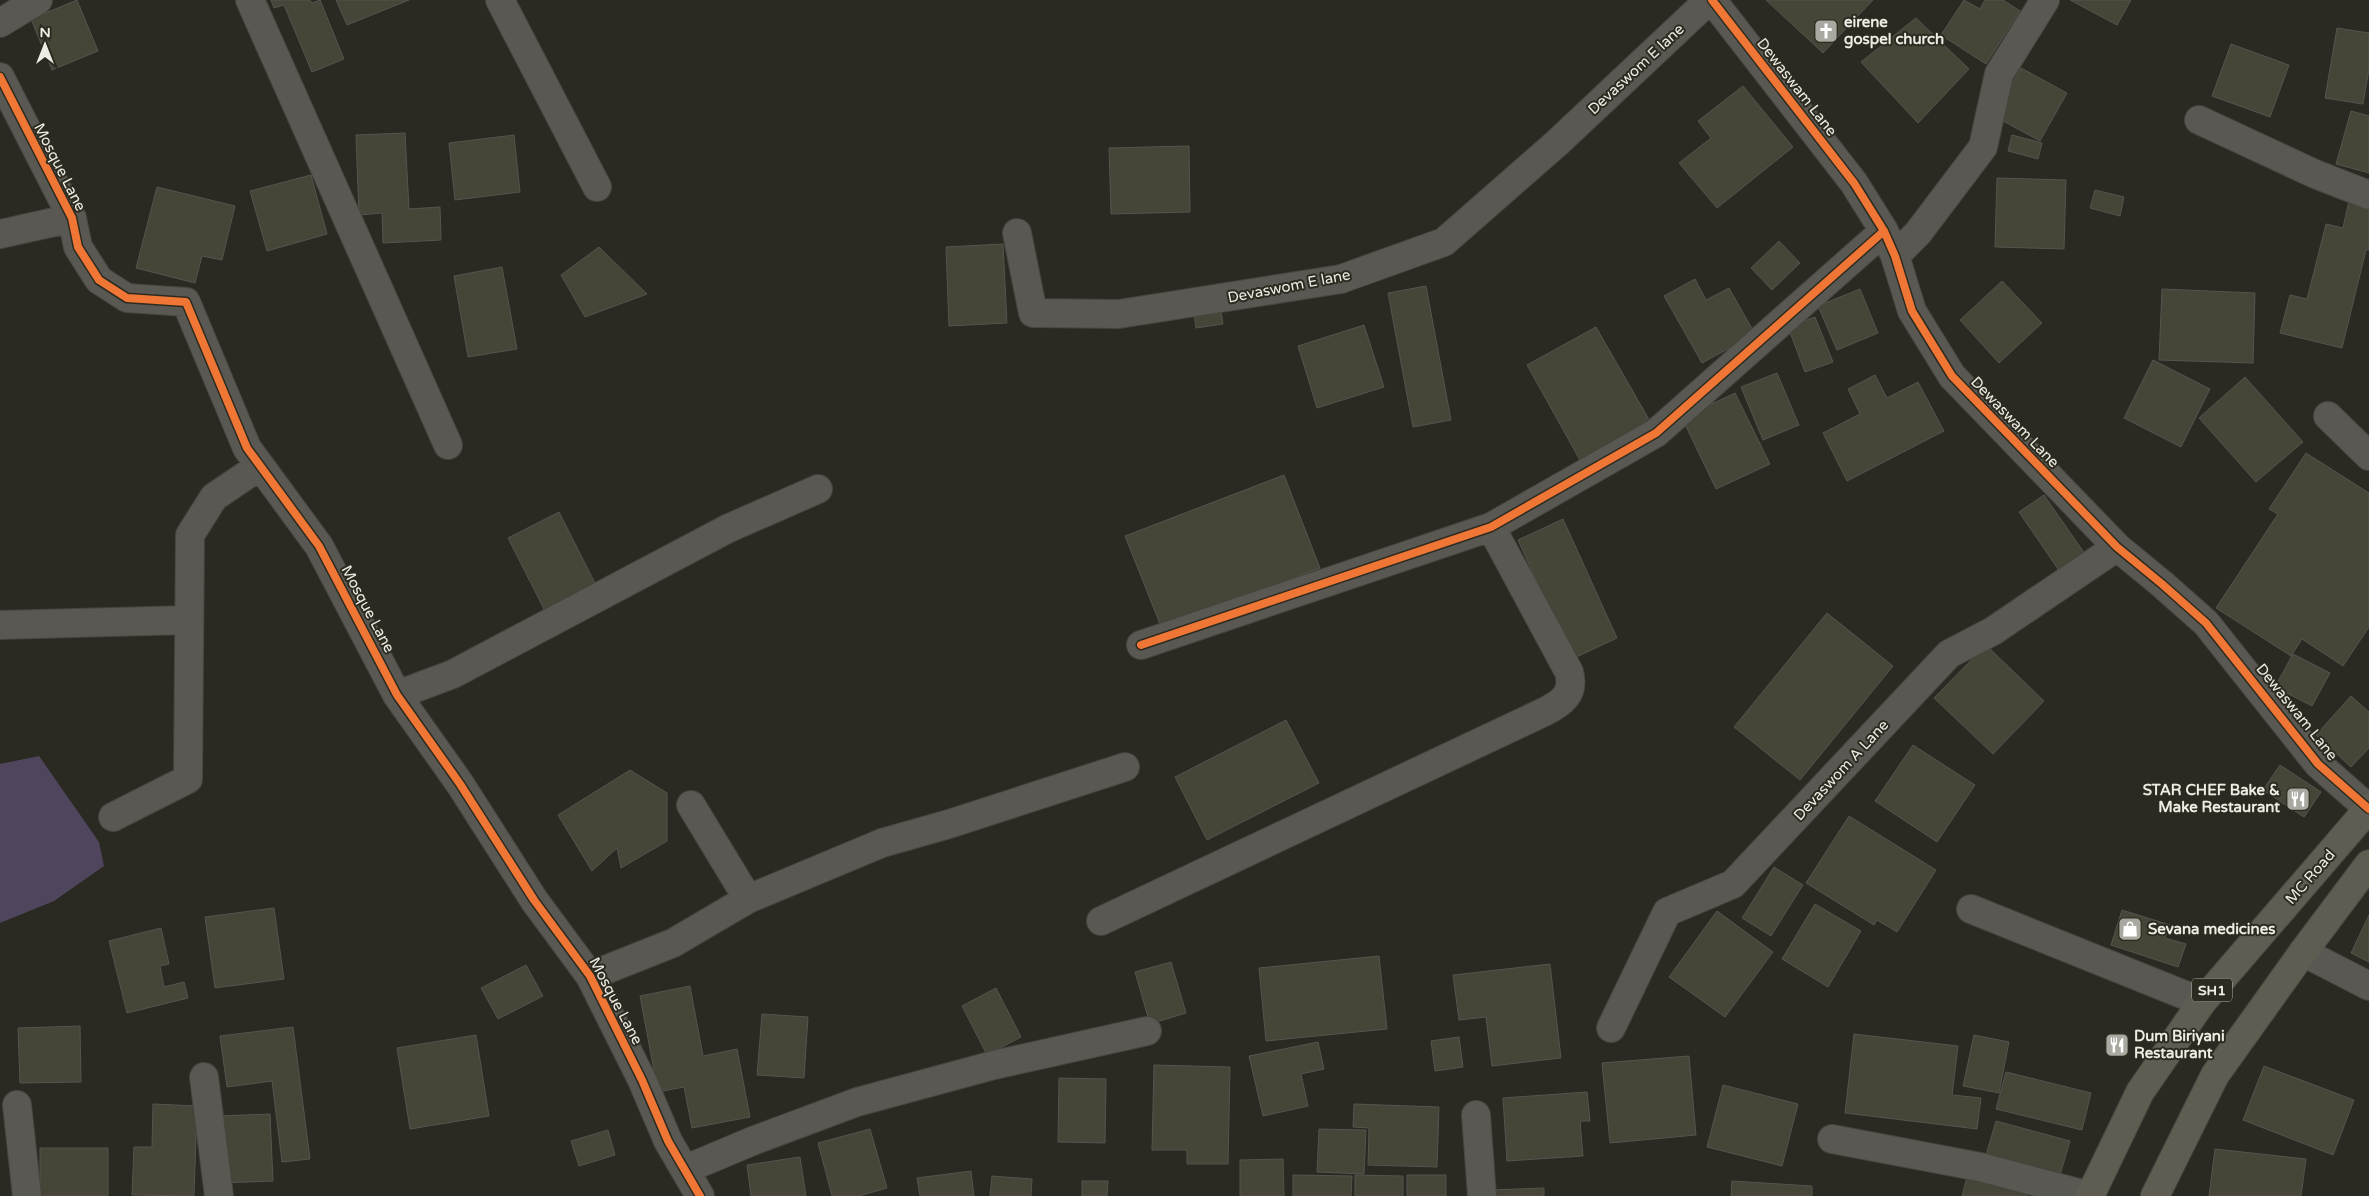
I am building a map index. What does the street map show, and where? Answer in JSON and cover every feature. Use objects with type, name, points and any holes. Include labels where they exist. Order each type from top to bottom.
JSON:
[{"type":"main road","name":"MC Road","points":[[2090,1196],[2140,1092],[2202,1002],[2369,808]]},
{"type":"main road","points":[[2155,1196],[2215,1075],[2302,952],[2369,864]]},
{"type":"street","points":[[0,23],[38,0]]},
{"type":"street","points":[[250,0],[448,445]]},
{"type":"street","points":[[500,0],[597,187]]},
{"type":"street","name":"Dewaswam Lane","points":[[1710,0],[1854,183],[1884,231],[1895,256],[1912,311],[1952,376],[2117,547],[2206,623],[2318,764],[2369,808]]},
{"type":"street","name":"Devaswom E lane","points":[[1017,233],[1033,313],[1120,314],[1341,279],[1444,242],[1557,143],[1710,0]]},
{"type":"street","points":[[1895,256],[1918,233],[1983,148],[1999,74],[2045,0]]},
{"type":"street","name":"Mosque Lane","points":[[0,77],[72,218],[78,246],[99,280],[127,298],[186,302],[247,448],[319,546],[396,695],[438,750],[534,900],[590,976],[642,1080],[668,1141],[686,1168],[700,1196]]},
{"type":"street","points":[[2199,120],[2315,174],[2369,195]]},
{"type":"street","points":[[0,234],[72,218]]},
{"type":"street","points":[[1141,645],[1491,527],[1656,433],[1884,231]]},
{"type":"street","points":[[2328,416],[2369,456]]},
{"type":"street","points":[[113,817],[188,779],[190,535],[214,497],[260,466]]},
{"type":"street","points":[[396,695],[453,674],[727,529],[818,489]]},
{"type":"street","points":[[1101,921],[1544,712],[1564,700],[1571,685],[1569,672],[1491,527]]},
{"type":"street","name":"Devaswom A Lane","points":[[1611,1028],[1667,912],[1733,884],[1950,654],[1993,631],[2117,547]]},
{"type":"street","points":[[0,625],[188,620]]},
{"type":"street","points":[[590,976],[673,943],[748,899],[882,844],[1126,767]]},
{"type":"street","points":[[691,805],[748,899]]},
{"type":"street","points":[[1971,909],[2202,1002]]},
{"type":"street","points":[[2302,952],[2369,986]]},
{"type":"street","points":[[686,1168],[857,1102],[994,1065],[1146,1031]]},
{"type":"street","points":[[204,1077],[219,1196]]},
{"type":"street","points":[[17,1105],[28,1196]]},
{"type":"street","points":[[1476,1115],[1482,1196]]},
{"type":"street","points":[[1832,1139],[1980,1167],[2090,1196]]},
{"type":"shaded area","points":[[39,756],[99,842],[104,866],[54,901],[0,923],[0,764]]},
{"type":"building","points":[[77,0],[98,51],[52,70],[31,19]]},
{"type":"building","points":[[271,0],[310,0],[312,3],[320,0],[344,59],[312,72],[284,5],[274,8]]},
{"type":"building","points":[[336,0],[409,0],[347,25]]},
{"type":"building","points":[[1766,0],[1873,0],[1823,53]]},
{"type":"building","points":[[1964,0],[1980,9],[1985,0],[2003,0],[2020,11],[1986,64],[1941,35]]},
{"type":"building","points":[[2070,0],[2131,0],[2117,25]]},
{"type":"building","points":[[1916,18],[1969,69],[1918,123],[1861,62]]},
{"type":"building","points":[[2337,28],[2369,33],[2369,69],[2363,104],[2325,98]]},
{"type":"building","points":[[2231,44],[2289,65],[2270,117],[2212,96]]},
{"type":"building","points":[[2021,68],[2067,93],[2040,141],[1994,116]]},
{"type":"building","points":[[1743,86],[1793,147],[1717,208],[1679,163],[1711,138],[1698,121]]},
{"type":"building","points":[[2351,111],[2369,116],[2369,173],[2336,164]]},
{"type":"building","points":[[405,133],[409,209],[440,207],[441,240],[383,243],[382,213],[359,215],[356,135]]},
{"type":"building","points":[[514,135],[520,192],[455,200],[449,143]]},
{"type":"building","points":[[2012,135],[2042,143],[2038,159],[2008,151]]},
{"type":"building","points":[[1189,146],[1190,212],[1111,214],[1109,148]]},
{"type":"building","points":[[311,175],[327,234],[267,251],[250,191]]},
{"type":"building","points":[[1997,178],[2066,180],[2064,249],[1995,247]]},
{"type":"building","points":[[157,187],[235,206],[222,260],[202,256],[195,283],[136,268]]},
{"type":"building","points":[[2095,190],[2124,197],[2120,216],[2090,208]]},
{"type":"building","points":[[2350,196],[2369,201],[2369,250],[2366,250],[2342,348],[2280,333],[2290,295],[2307,299],[2326,224],[2343,228]]},
{"type":"building","points":[[1779,241],[1800,263],[1772,290],[1751,268]]},
{"type":"building","points":[[1003,244],[1007,323],[949,326],[946,247]]},
{"type":"building","points":[[599,247],[647,294],[585,317],[561,275]]},
{"type":"building","points":[[502,267],[517,349],[468,357],[454,276]]},
{"type":"building","points":[[1695,279],[1706,300],[1729,288],[1755,334],[1702,363],[1664,296]]},
{"type":"building","points":[[2002,281],[2042,323],[1999,363],[1960,320]]},
{"type":"building","points":[[1426,286],[1451,420],[1413,427],[1388,293]]},
{"type":"building","points":[[1860,289],[1878,333],[1837,350],[1818,306]]},
{"type":"building","points":[[2162,289],[2255,293],[2253,363],[2159,360]]},
{"type":"building","points":[[1221,311],[1223,324],[1196,328],[1194,314]]},
{"type":"building","points":[[1815,317],[1833,362],[1805,372],[1788,327]]},
{"type":"building","points":[[1364,325],[1384,387],[1317,408],[1298,346]]},
{"type":"building","points":[[1596,327],[1651,423],[1581,462],[1527,365]]},
{"type":"building","points":[[2153,360],[2210,389],[2181,447],[2124,418]]},
{"type":"building","points":[[1777,373],[1799,425],[1763,440],[1741,387]]},
{"type":"building","points":[[1875,375],[1887,398],[1918,382],[1944,431],[1847,481],[1823,433],[1860,414],[1848,389]]},
{"type":"building","points":[[2245,377],[2303,442],[2256,482],[2199,418]]},
{"type":"building","points":[[1735,393],[1770,464],[1716,489],[1682,418]]},
{"type":"building","points":[[2306,453],[2369,493],[2369,627],[2343,666],[2302,639],[2291,656],[2216,608],[2278,514],[2269,509]]},
{"type":"building","points":[[1284,475],[1320,568],[1162,629],[1125,536]]},
{"type":"building","points":[[2044,495],[2085,554],[2060,572],[2019,512]]},
{"type":"building","points":[[559,512],[597,587],[546,613],[508,538]]},
{"type":"building","points":[[1563,519],[1617,638],[1572,659],[1518,540]]},
{"type":"building","points":[[1827,613],[1893,666],[1800,780],[1734,727]]},
{"type":"building","points":[[1986,645],[2044,701],[1993,754],[1934,698]]},
{"type":"building","points":[[2293,654],[2330,673],[2312,706],[2275,687]]},
{"type":"building","points":[[2351,696],[2369,712],[2369,748],[2351,767],[2316,735]]},
{"type":"building","points":[[1286,720],[1319,783],[1207,840],[1175,777]]},
{"type":"building","points":[[1913,745],[1975,785],[1937,842],[1875,801]]},
{"type":"building","points":[[2280,765],[2321,792],[2304,817],[2263,790]]},
{"type":"building","points":[[630,770],[667,793],[667,841],[621,868],[617,848],[592,871],[558,815]]},
{"type":"building","points":[[1849,816],[1936,870],[1897,932],[1877,920],[1874,925],[1806,883]]},
{"type":"building","points":[[1774,867],[1803,885],[1771,936],[1742,918]]},
{"type":"building","points":[[1815,904],[1861,931],[1828,987],[1782,959]]},
{"type":"building","points":[[274,908],[284,979],[215,988],[205,917]]},
{"type":"building","points":[[2122,910],[2170,925],[2165,938],[2186,944],[2178,967],[2111,945]]},
{"type":"building","points":[[1717,911],[1773,952],[1725,1017],[1669,977]]},
{"type":"building","points":[[2369,915],[2369,962],[2351,953]]},
{"type":"building","points":[[161,928],[169,964],[160,966],[164,987],[184,982],[188,998],[127,1013],[109,941]]},
{"type":"building","points":[[1379,956],[1387,1029],[1266,1041],[1259,968]]},
{"type":"building","points":[[1171,962],[1186,1013],[1150,1024],[1135,972]]},
{"type":"building","points":[[1550,964],[1561,1058],[1492,1066],[1486,1017],[1459,1020],[1453,975]]},
{"type":"building","points":[[526,965],[543,996],[498,1019],[481,988]]},
{"type":"building","points":[[690,986],[703,1056],[737,1049],[750,1117],[692,1128],[684,1087],[658,1092],[640,996]]},
{"type":"building","points":[[996,988],[1021,1037],[987,1055],[962,1006]]},
{"type":"building","points":[[762,1014],[808,1017],[804,1078],[757,1075]]},
{"type":"building","points":[[80,1026],[81,1082],[20,1083],[18,1028]]},
{"type":"building","points":[[293,1027],[310,1159],[282,1162],[272,1081],[227,1087],[220,1036]]},
{"type":"building","points":[[1854,1034],[1958,1046],[1952,1095],[1981,1098],[1977,1129],[1845,1113]]},
{"type":"building","points":[[476,1035],[489,1116],[410,1129],[397,1048]]},
{"type":"building","points":[[1974,1035],[2009,1042],[1999,1093],[1963,1086]]},
{"type":"building","points":[[1459,1037],[1463,1067],[1435,1071],[1431,1041]]},
{"type":"building","points":[[1318,1042],[1324,1069],[1301,1074],[1308,1106],[1263,1116],[1249,1056]]},
{"type":"building","points":[[1689,1056],[1696,1135],[1610,1143],[1602,1063]]},
{"type":"building","points":[[1154,1065],[1230,1067],[1228,1164],[1187,1164],[1187,1150],[1152,1150]]},
{"type":"building","points":[[2264,1066],[2354,1100],[2333,1155],[2243,1120]]},
{"type":"building","points":[[2006,1072],[2091,1093],[2082,1130],[1996,1109]]},
{"type":"building","points":[[1059,1078],[1106,1079],[1105,1143],[1058,1142]]},
{"type":"building","points":[[1723,1085],[1798,1104],[1782,1166],[1707,1147]]},
{"type":"building","points":[[1587,1092],[1590,1121],[1580,1121],[1583,1156],[1507,1161],[1503,1098]]},
{"type":"building","points":[[153,1104],[197,1106],[194,1196],[132,1195],[134,1147],[152,1147]]},
{"type":"building","points":[[1354,1104],[1439,1107],[1437,1167],[1368,1165],[1369,1128],[1353,1127]]},
{"type":"building","points":[[270,1114],[273,1181],[222,1183],[218,1116]]},
{"type":"building","points":[[1996,1121],[2070,1141],[2058,1182],[1984,1162]]},
{"type":"building","points":[[870,1129],[887,1188],[859,1196],[832,1196],[818,1143]]},
{"type":"building","points":[[1319,1129],[1366,1130],[1364,1174],[1317,1172]]},
{"type":"building","points":[[608,1130],[615,1155],[579,1166],[571,1141]]},
{"type":"building","points":[[40,1148],[108,1148],[108,1196],[40,1196]]},
{"type":"building","points":[[2215,1149],[2306,1159],[2301,1196],[2209,1196]]},
{"type":"building","points":[[800,1157],[806,1196],[751,1196],[747,1165]]},
{"type":"building","points":[[1283,1159],[1284,1196],[1240,1196],[1240,1160]]},
{"type":"building","points":[[1969,1170],[2029,1185],[2027,1196],[1962,1196]]},
{"type":"building","points":[[971,1171],[974,1196],[920,1196],[917,1178]]},
{"type":"building","points":[[1293,1175],[1352,1176],[1351,1196],[1293,1196]]},
{"type":"building","points":[[1355,1175],[1403,1176],[1403,1196],[1355,1196]]},
{"type":"building","points":[[1407,1175],[1446,1175],[1446,1196],[1407,1196]]},
{"type":"building","points":[[992,1176],[1032,1179],[1031,1196],[990,1196]]},
{"type":"building","points":[[1082,1181],[1108,1181],[1107,1196],[1082,1196]]},
{"type":"building","points":[[1732,1181],[1812,1186],[1812,1196],[1731,1196]]},
{"type":"building","points":[[1544,1188],[1544,1196],[1491,1196],[1491,1190]]},
{"type":"cycle path","points":[[1712,0],[1854,183],[1884,231],[1895,256],[1912,311],[1952,376],[2117,547],[2206,623],[2318,764],[2369,809]]},
{"type":"cycle path","points":[[0,77],[72,218],[78,247],[99,280],[127,298],[186,302],[247,448],[319,546],[397,695],[460,784],[534,900],[590,976],[642,1080],[668,1141],[700,1196]]},
{"type":"cycle path","points":[[1141,645],[1491,527],[1656,433],[1884,231]]},
{"type":"place","name":"eirene gospel church","points":[[1826,31]]},
{"type":"place","name":"STAR CHEF Bake & Make Restaurant","points":[[2298,799]]},
{"type":"place","name":"Sevana medicines","points":[[2130,929]]},
{"type":"place","name":"Dum Biriyani Restaurant","points":[[2117,1045]]}]
